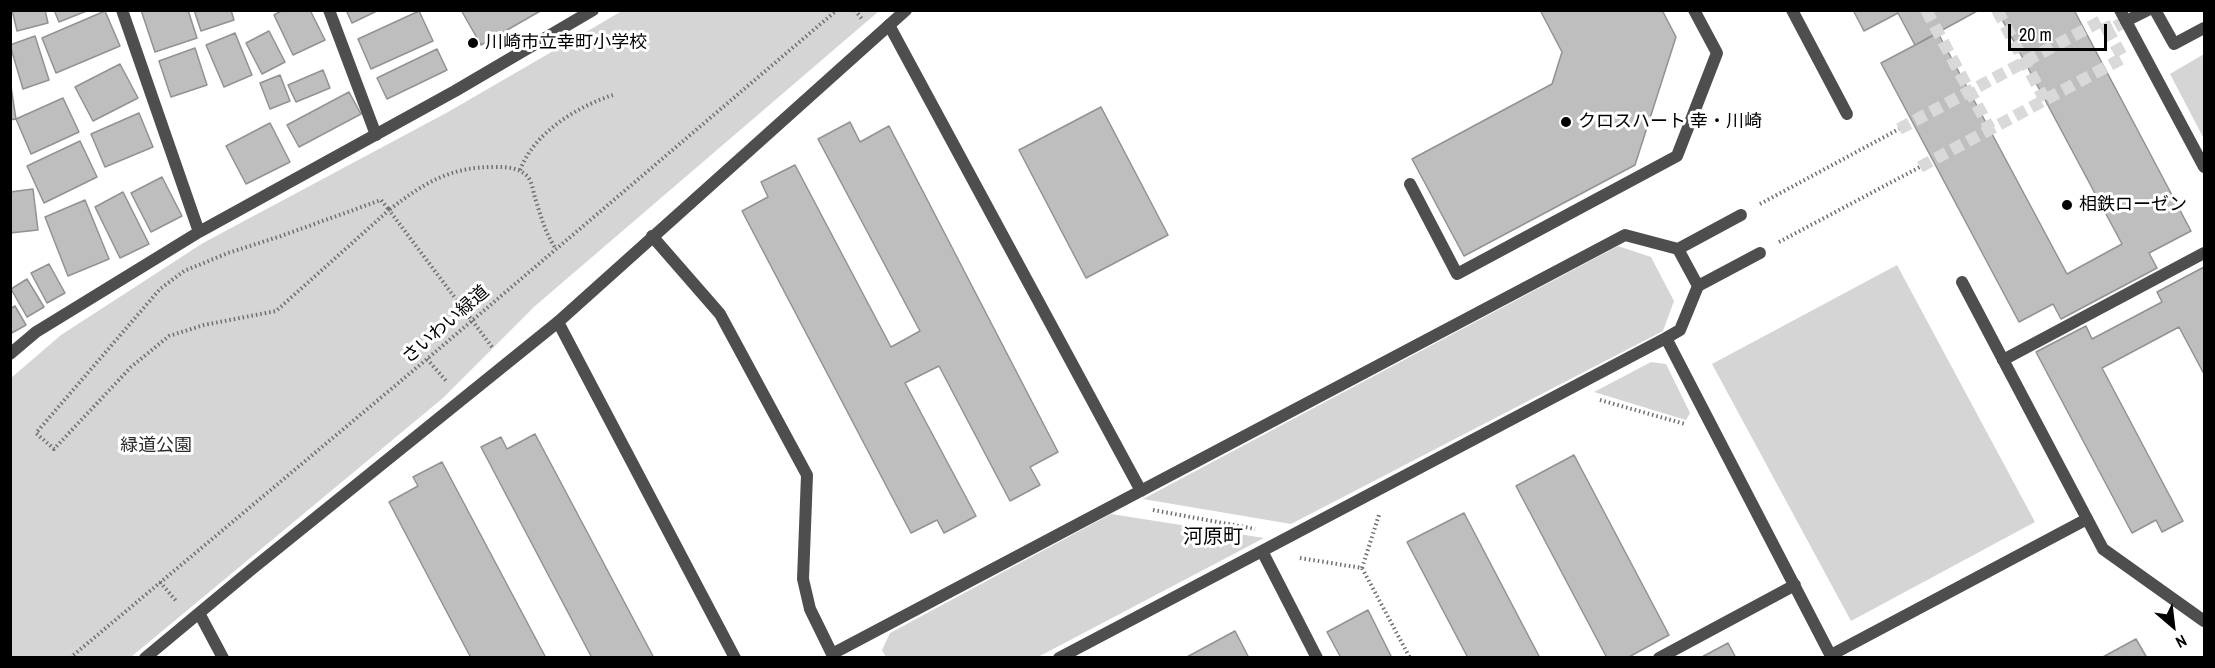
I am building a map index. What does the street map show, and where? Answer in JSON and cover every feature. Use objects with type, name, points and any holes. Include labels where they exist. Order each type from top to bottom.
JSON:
[{"type":"street","points":[[122,10],[199,232]]},
{"type":"street","points":[[329,10],[376,135]]},
{"type":"street","points":[[10,354],[36,332],[199,232],[376,135],[593,10]]},
{"type":"street","points":[[145,657],[558,322],[906,10]]},
{"type":"street","points":[[1410,184],[1456,274],[1677,156],[1717,53],[1694,10]]},
{"type":"street","points":[[1792,10],[1847,114]]},
{"type":"street","points":[[2148,10],[2123,16],[2205,167]]},
{"type":"street","points":[[2155,10],[2174,44],[2205,28]]},
{"type":"street","points":[[889,25],[1141,491]]},
{"type":"street","points":[[652,236],[720,314],[807,475],[803,579],[810,609],[833,656],[1625,235],[1678,249],[1741,215]]},
{"type":"street","points":[[1678,249],[1698,286]]},
{"type":"street","points":[[1059,657],[1680,330],[1698,286],[1760,253]]},
{"type":"street","points":[[2003,360],[2205,253]]},
{"type":"street","points":[[1962,282],[2103,549],[2204,621]]},
{"type":"street","points":[[558,322],[735,657]]},
{"type":"street","points":[[1666,338],[1832,656],[2087,519]]},
{"type":"street","points":[[1262,551],[1317,657]]},
{"type":"street","points":[[1659,657],[1795,585]]},
{"type":"street","points":[[199,613],[224,657]]},
{"type":"path","name":"さいわい緑道","points":[[70,657],[427,359],[837,10]]},
{"type":"path","points":[[520,170],[526,154],[545,135],[570,115],[596,100],[613,95]]},
{"type":"path","points":[[1741,215],[1899,129]]},
{"type":"path","points":[[1760,253],[1920,167]]},
{"type":"path","points":[[483,354],[492,347],[471,320],[389,210],[381,200],[228,253],[184,271],[160,289],[36,433],[54,449],[130,367],[169,336],[204,325],[276,311],[389,210],[411,193],[439,178],[466,168],[508,168],[520,170],[529,178],[547,236],[556,249]]},
{"type":"path","points":[[427,359],[448,384]]},
{"type":"path","points":[[1566,391],[1715,432]]},
{"type":"path","points":[[1388,484],[1362,568],[1410,657]]},
{"type":"path","points":[[1117,504],[1292,535]]},
{"type":"path","points":[[1262,551],[1362,568]]},
{"type":"path","points":[[160,582],[170,594]]},
{"type":"green space","name":"緑道公園","points":[[622,11],[879,11],[535,306],[443,398],[131,657],[11,657],[11,378],[61,335],[203,243],[448,112]]},
{"type":"green space","points":[[2204,54],[2204,139],[2170,74]]},
{"type":"green space","points":[[1618,246],[1651,257],[1674,301],[1663,331],[1291,524],[1143,499]]},
{"type":"green space","points":[[1897,265],[2035,522],[1851,621],[1712,364]]},
{"type":"green space","points":[[1651,362],[1666,364],[1690,413],[1686,420],[1594,392]]},
{"type":"green space","points":[[1111,514],[1264,538],[1038,657],[886,657],[882,650],[890,633]]},
{"type":"building","points":[[12,10],[45,10],[48,23],[17,31]]},
{"type":"building","points":[[54,10],[89,10],[59,22]]},
{"type":"building","points":[[141,10],[188,10],[197,38],[155,52]]},
{"type":"building","points":[[194,10],[231,10],[234,20],[201,31]]},
{"type":"building","points":[[283,10],[310,10],[325,40],[293,55],[274,15]]},
{"type":"building","points":[[346,10],[379,10],[352,23]]},
{"type":"building","points":[[461,10],[542,10],[481,45]]},
{"type":"building","name":"クロスハート 幸・川崎","points":[[1540,10],[1662,10],[1676,37],[1635,165],[1464,256],[1412,159],[1552,84],[1562,52]]},
{"type":"building","points":[[1853,10],[1979,10],[1915,45],[1898,13],[1864,31]]},
{"type":"building","points":[[1997,10],[2074,10],[2191,231],[2149,253],[2157,268],[2061,319],[2053,304],[2019,322],[1881,63],[1938,33],[2067,274],[2122,244]]},
{"type":"building","points":[[105,11],[120,46],[56,73],[42,38]]},
{"type":"building","points":[[419,11],[433,41],[371,69],[358,39]]},
{"type":"building","points":[[269,31],[285,62],[262,74],[246,43]]},
{"type":"building","points":[[235,33],[252,75],[224,87],[206,45]]},
{"type":"building","points":[[35,36],[49,80],[23,89],[10,45]]},
{"type":"building","points":[[195,48],[207,85],[171,97],[159,61]]},
{"type":"building","points":[[437,49],[447,70],[387,99],[377,78]]},
{"type":"building","points":[[120,64],[138,98],[93,121],[75,87]]},
{"type":"building","points":[[323,70],[330,88],[296,102],[288,85]]},
{"type":"building","points":[[280,75],[290,101],[270,109],[260,83]]},
{"type":"building","points":[[10,80],[16,119],[10,120]]},
{"type":"building","points":[[349,92],[361,114],[299,147],[287,125]]},
{"type":"building","points":[[63,98],[79,132],[31,154],[16,119]]},
{"type":"building","points":[[1101,107],[1168,235],[1086,278],[1019,150]]},
{"type":"building","points":[[139,113],[153,147],[105,167],[91,134]]},
{"type":"building","points":[[850,122],[860,142],[889,126],[1058,452],[1030,467],[1040,485],[1010,501],[939,366],[905,383],[976,516],[944,533],[937,520],[911,533],[742,211],[768,197],[761,182],[795,165],[891,347],[920,331],[818,139]]},
{"type":"building","points":[[270,123],[290,162],[246,184],[226,146]]},
{"type":"building","points":[[80,141],[97,177],[44,203],[27,166]]},
{"type":"building","points":[[162,177],[182,216],[151,232],[131,193]]},
{"type":"building","points":[[33,189],[38,230],[10,233],[10,192]]},
{"type":"building","points":[[123,192],[149,244],[120,258],[95,207]]},
{"type":"building","points":[[85,200],[109,259],[68,276],[45,217]]},
{"type":"building","points":[[49,264],[65,293],[47,303],[31,273]]},
{"type":"building","points":[[2204,267],[2204,374],[2179,327],[2102,368],[2183,521],[2162,532],[2156,520],[2132,533],[2036,352],[2086,326],[2092,339],[2162,302],[2157,292]]},
{"type":"building","points":[[27,279],[44,307],[27,317],[11,289]]},
{"type":"building","points":[[15,306],[26,325],[10,334],[10,309]]},
{"type":"building","points":[[535,434],[654,658],[592,658],[481,447],[501,437],[507,449]]},
{"type":"building","points":[[1574,455],[1669,635],[1627,658],[1607,658],[1516,486]]},
{"type":"building","points":[[442,462],[546,658],[471,658],[389,502],[418,486],[413,477]]},
{"type":"building","points":[[1464,513],[1540,658],[1468,658],[1407,542]]},
{"type":"building","points":[[1368,610],[1392,658],[1341,658],[1327,632]]},
{"type":"building","points":[[1235,631],[1249,658],[1185,658]]},
{"type":"building","points":[[2136,639],[2147,658],[2101,658]]},
{"type":"building","points":[[1728,643],[1736,658],[1700,658]]},
{"type":"tunnel","points":[[1926,10],[1990,129]]},
{"type":"tunnel","points":[[1997,10],[2045,100]]},
{"type":"tunnel","points":[[1899,129],[2103,20],[2108,31],[2126,21]]},
{"type":"tunnel","points":[[1920,167],[2123,58],[2108,31]]},
{"type":"place","name":"川崎市立幸町小学校","points":[[473,43]]},
{"type":"place","name":"クロスハート 幸・川崎","points":[[1566,122]]},
{"type":"place","name":"相鉄ローゼン","points":[[2067,205]]},
{"type":"district","name":"河原町","points":[[1213,538]]}]
